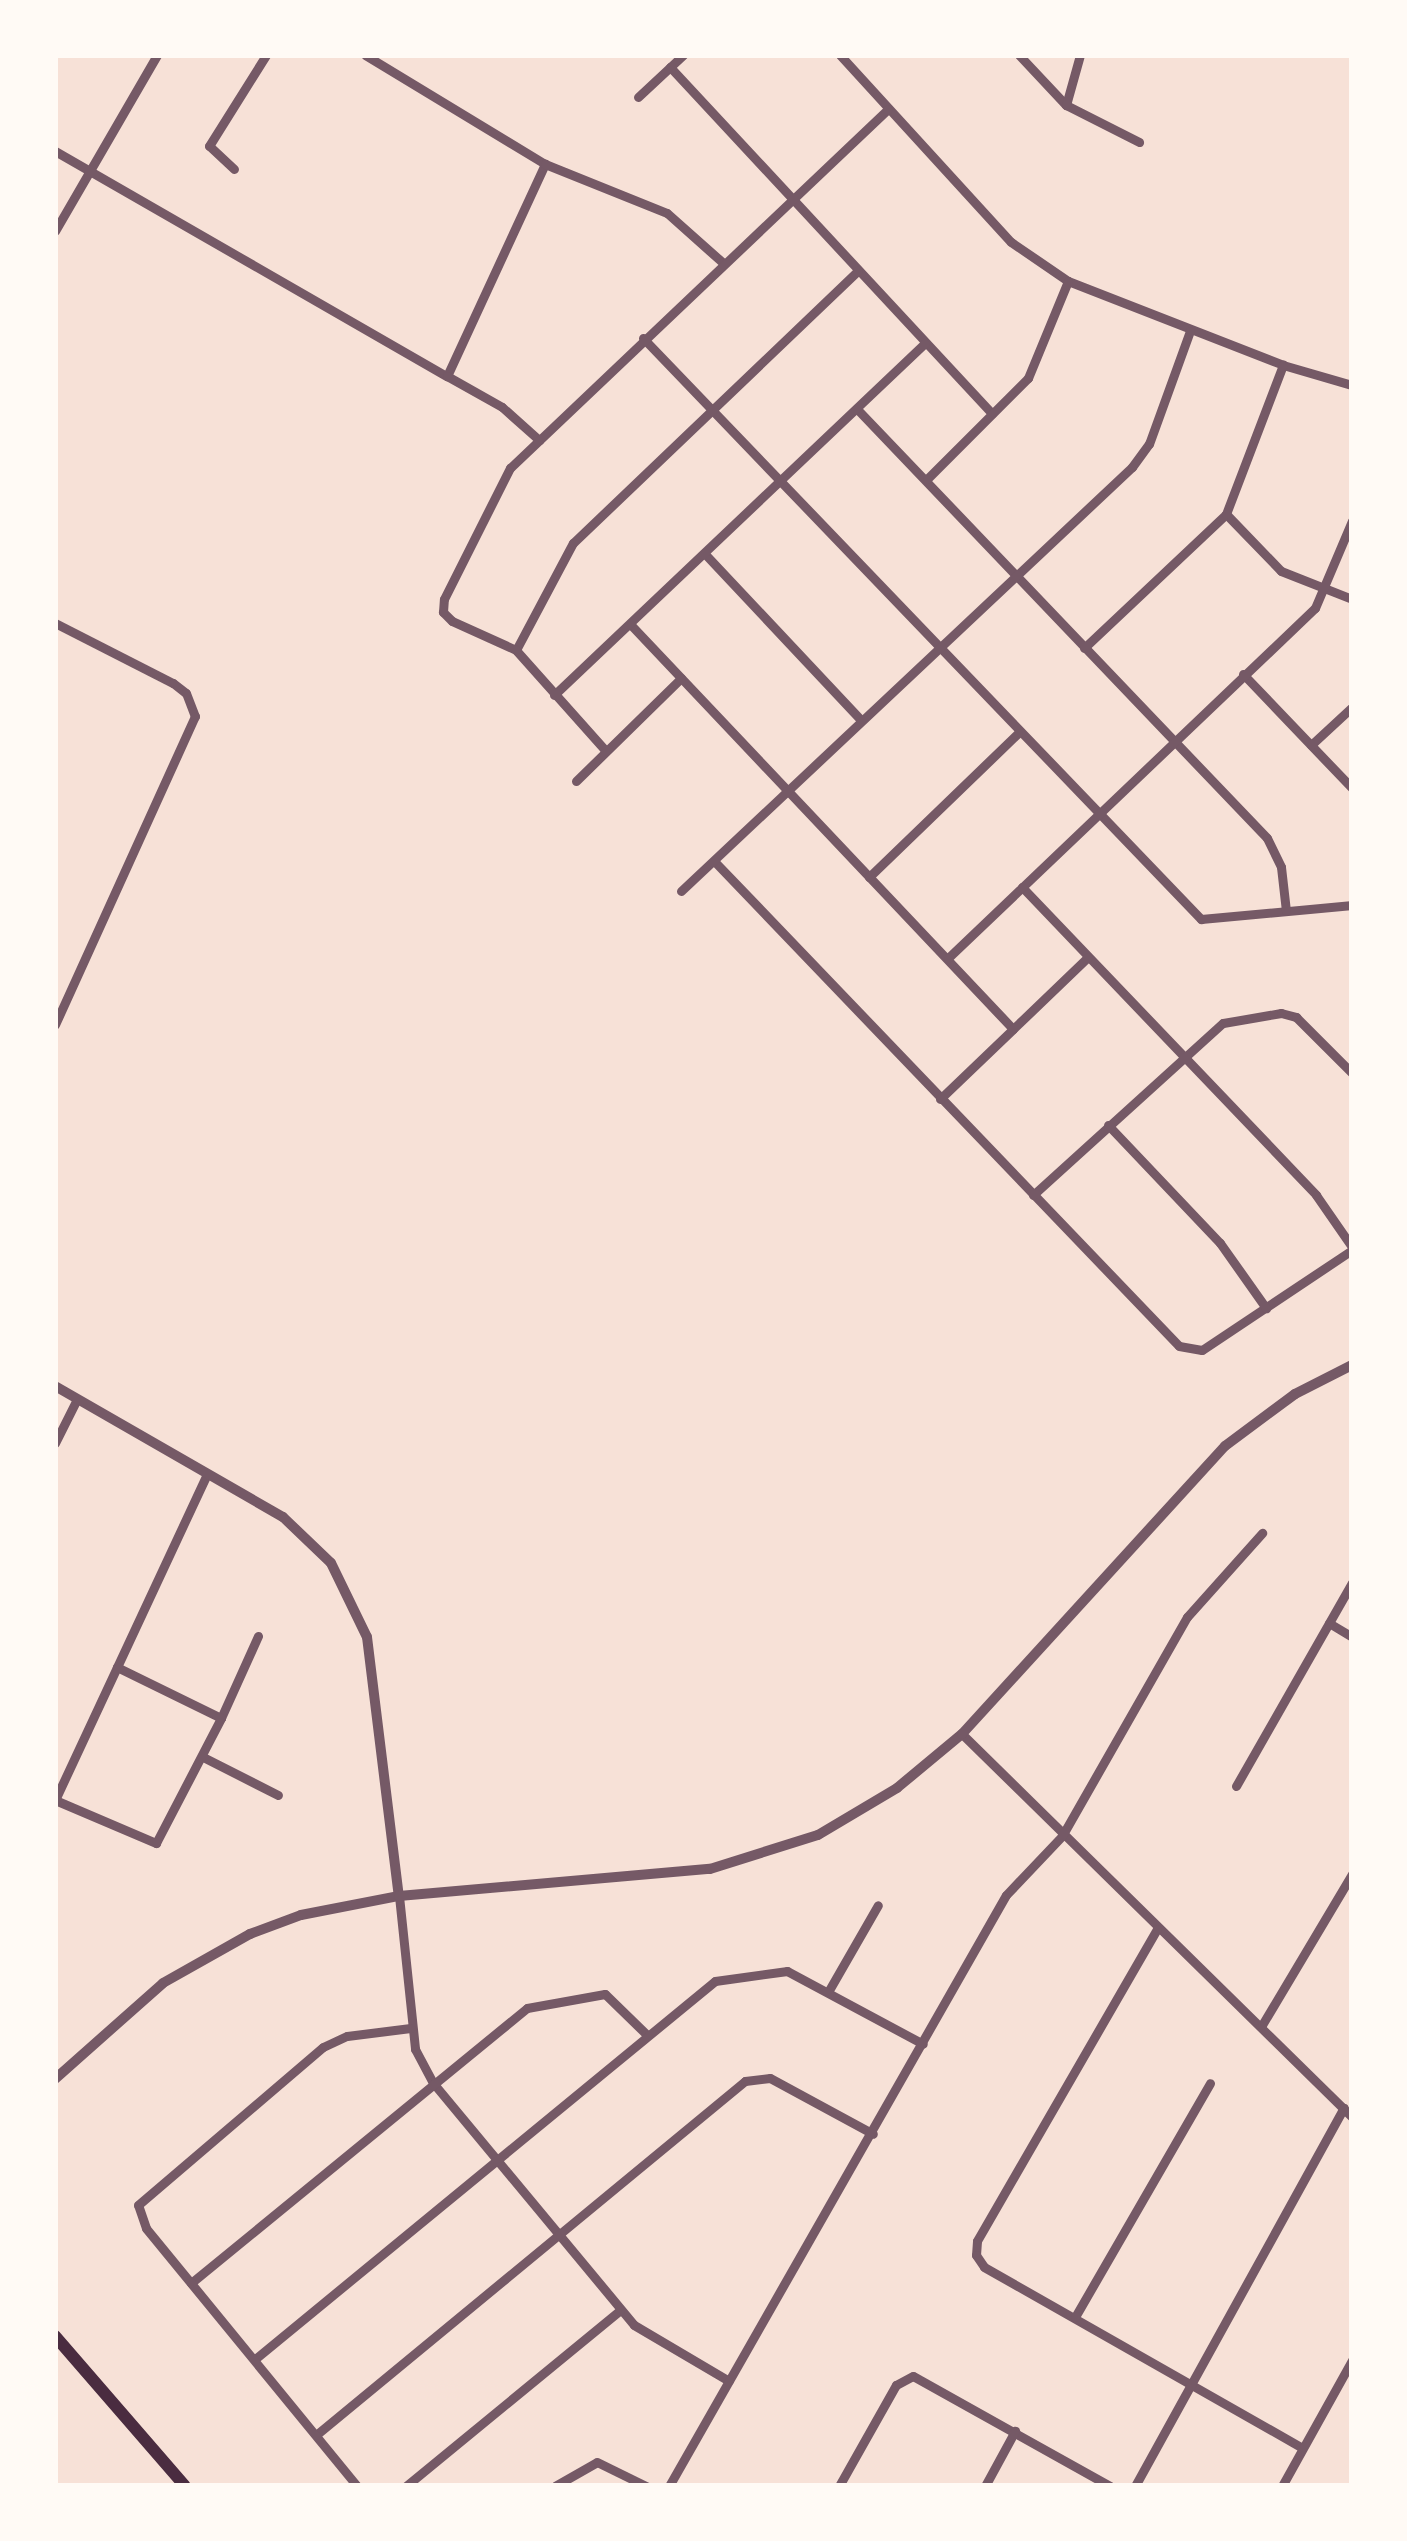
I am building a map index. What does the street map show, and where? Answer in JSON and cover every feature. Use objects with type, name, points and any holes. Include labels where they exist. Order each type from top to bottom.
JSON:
[{"type":"main road","points":[[55,2336],[185,2486]]},
{"type":"street","points":[[55,231],[157,55]]},
{"type":"street","points":[[234,169],[209,146],[266,55]]},
{"type":"street","points":[[365,55],[545,164],[667,213],[722,262]]},
{"type":"street","points":[[638,97],[683,55]]},
{"type":"street","points":[[1020,55],[1066,105],[1139,142]]},
{"type":"street","points":[[1066,105],[1080,55]]},
{"type":"street","points":[[845,56],[888,109],[1011,242],[1068,281],[1283,365],[1352,384]]},
{"type":"street","points":[[670,66],[992,414]]},
{"type":"street","points":[[605,750],[516,650],[452,621],[443,612],[444,599],[496,488],[538,440],[888,109]]},
{"type":"street","points":[[55,151],[502,407],[538,440]]},
{"type":"street","points":[[446,376],[545,164]]},
{"type":"street","points":[[516,650],[564,554],[858,271]]},
{"type":"street","points":[[926,479],[1036,366],[1068,281]]},
{"type":"street","points":[[682,891],[1142,454],[1190,331]]},
{"type":"street","points":[[643,338],[1200,919],[1352,905]]},
{"type":"street","points":[[554,695],[925,343]]},
{"type":"street","points":[[1084,648],[1226,514],[1283,365]]},
{"type":"street","points":[[857,409],[1274,848],[1286,911]]},
{"type":"street","points":[[1226,514],[1281,571],[1352,599]]},
{"type":"street","points":[[948,958],[1315,608],[1352,521]]},
{"type":"street","points":[[705,554],[862,720]]},
{"type":"street","points":[[55,623],[173,683],[186,693],[194,716],[55,1025]]},
{"type":"street","points":[[631,625],[1013,1029]]},
{"type":"street","points":[[1243,674],[1352,788]]},
{"type":"street","points":[[576,780],[681,678]]},
{"type":"street","points":[[1311,744],[1352,707]]},
{"type":"street","points":[[869,876],[1018,733]]},
{"type":"street","points":[[715,862],[1033,1195],[1192,1353],[1352,1249],[1316,1194],[1022,887]]},
{"type":"street","points":[[940,1098],[1088,957]]},
{"type":"street","points":[[1033,1195],[1183,1053],[1223,1023],[1281,1012],[1296,1017],[1352,1073]]},
{"type":"street","points":[[1108,1125],[1220,1243],[1266,1308]]},
{"type":"street","points":[[55,2078],[120,2016],[206,1956],[301,1915],[399,1896],[666,1874],[756,1859],[858,1813],[962,1734],[1213,1458],[1296,1394],[1352,1366]]},
{"type":"street","points":[[55,1386],[284,1518],[312,1542],[356,1604],[372,1669],[412,2028],[434,2084],[620,2310],[650,2338],[729,2381]]},
{"type":"street","points":[[55,1442],[77,1398]]},
{"type":"street","points":[[207,1474],[55,1800],[156,1843],[203,1757],[258,1636]]},
{"type":"street","points":[[669,2486],[1016,1880],[1062,1836],[1187,1617],[1262,1533]]},
{"type":"street","points":[[1236,1786],[1352,1583]]},
{"type":"street","points":[[1330,1623],[1352,1637]]},
{"type":"street","points":[[116,1667],[221,1718]]},
{"type":"street","points":[[962,1734],[1348,2113],[1186,2384],[1134,2486]]},
{"type":"street","points":[[203,1757],[278,1795]]},
{"type":"street","points":[[1262,2026],[1352,1874]]},
{"type":"street","points":[[828,1992],[878,1905]]},
{"type":"street","points":[[1157,1928],[975,2245],[984,2267],[1301,2447]]},
{"type":"street","points":[[255,2358],[646,2034],[727,1977],[786,1971],[922,2044]]},
{"type":"street","points":[[191,2283],[434,2084],[544,2000],[612,1996],[646,2034]]},
{"type":"street","points":[[357,2486],[139,2217],[144,2195],[324,2047],[347,2036],[412,2028]]},
{"type":"street","points":[[316,2435],[751,2079],[787,2086],[872,2134]]},
{"type":"street","points":[[1075,2317],[1210,2083]]},
{"type":"street","points":[[406,2486],[620,2310]]},
{"type":"street","points":[[1282,2486],[1352,2360]]},
{"type":"street","points":[[839,2486],[896,2385],[907,2377],[928,2380],[1110,2486]]},
{"type":"street","points":[[985,2486],[1014,2432]]},
{"type":"street","points":[[556,2486],[597,2462],[646,2486]]}]
